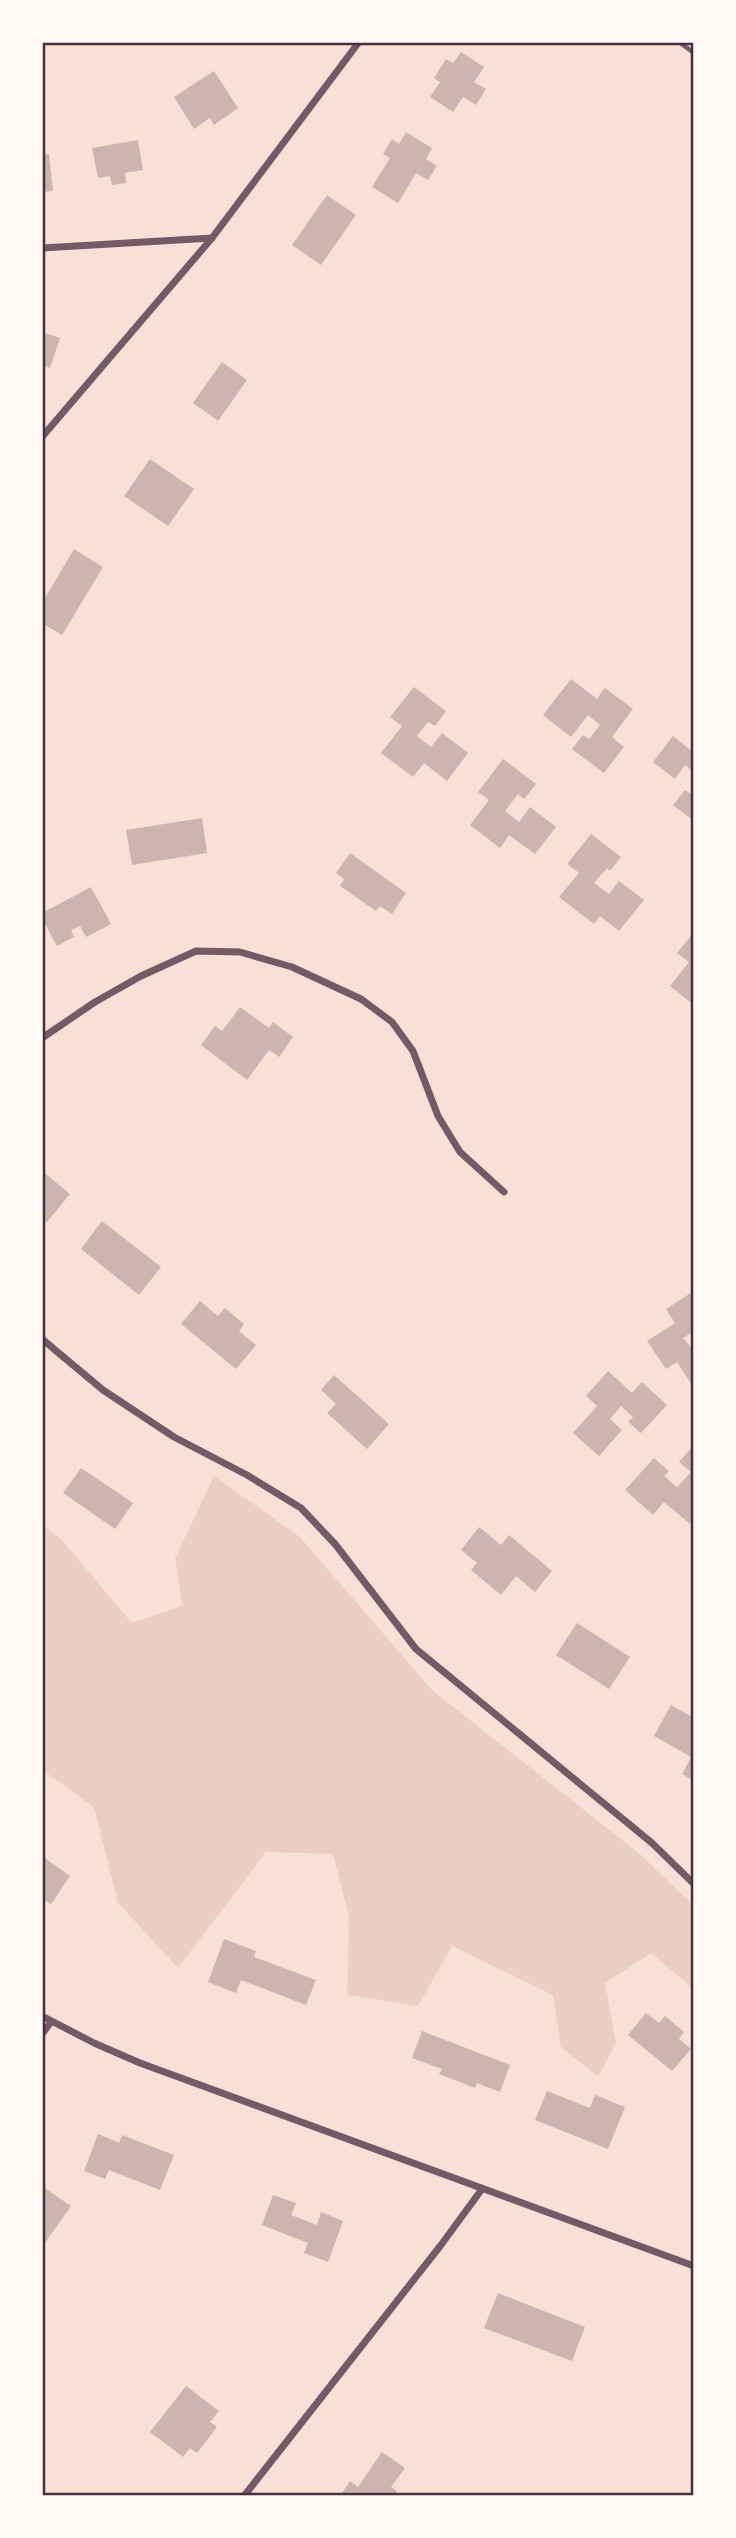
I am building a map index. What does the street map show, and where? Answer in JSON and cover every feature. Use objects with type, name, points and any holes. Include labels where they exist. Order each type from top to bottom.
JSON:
[{"type":"street","points":[[42,437],[212,238],[359,42]]},
{"type":"street","points":[[42,248],[212,238]]},
{"type":"street","points":[[42,1038],[95,1002],[141,976],[196,951],[240,952],[292,967],[361,999],[392,1022],[413,1051],[438,1116],[460,1152],[504,1192]]},
{"type":"street","points":[[42,1339],[103,1390],[174,1437],[247,1475],[301,1508],[335,1544],[416,1649],[652,1843],[694,1884]]},
{"type":"street","points":[[42,2016],[140,2063],[694,2266]]},
{"type":"street","points":[[42,2034],[51,2022]]},
{"type":"street","points":[[244,2496],[482,2189]]},
{"type":"lane","points":[[679,42],[694,53]]},
{"type":"shaded area","points":[[214,1476],[300,1537],[432,1690],[640,1854],[694,1906],[694,1989],[651,1953],[605,1983],[616,2043],[598,2077],[561,2047],[553,1995],[452,1946],[418,2006],[347,1995],[349,1916],[333,1854],[266,1852],[178,1968],[118,1903],[94,1807],[42,1770],[42,1525],[62,1540],[132,1623],[182,1606],[175,1558]]},
{"type":"building","points":[[461,52],[484,67],[474,82],[486,89],[476,105],[463,97],[453,112],[430,97],[440,82],[434,78],[446,59],[453,63]]},
{"type":"building","points":[[214,71],[238,108],[214,125],[210,118],[194,129],[174,97]]},
{"type":"building","points":[[406,132],[432,148],[426,159],[437,166],[428,180],[416,173],[398,203],[372,187],[390,158],[383,154],[392,139],[399,144]]},
{"type":"building","points":[[138,140],[143,170],[125,173],[126,183],[112,185],[110,176],[98,178],[92,148]]},
{"type":"building","points":[[49,154],[53,191],[42,192],[42,155]]},
{"type":"building","points":[[327,195],[356,215],[321,265],[292,245]]},
{"type":"building","points":[[42,332],[60,338],[50,368],[42,365]]},
{"type":"building","points":[[222,362],[247,380],[218,421],[193,403]]},
{"type":"building","points":[[150,459],[194,489],[168,526],[124,496]]},
{"type":"building","points":[[74,549],[103,567],[62,635],[42,623],[42,603]]},
{"type":"building","points":[[571,679],[597,699],[605,688],[633,709],[612,737],[624,747],[604,773],[572,749],[583,735],[589,739],[600,725],[588,715],[571,737],[543,715]]},
{"type":"building","points":[[414,687],[446,711],[435,726],[428,722],[417,736],[431,747],[442,733],[468,753],[447,781],[424,763],[413,777],[381,753],[402,726],[390,717]]},
{"type":"building","points":[[673,736],[694,753],[694,772],[685,765],[675,779],[653,762]]},
{"type":"building","points":[[503,759],[536,784],[524,799],[518,794],[505,811],[519,822],[530,807],[556,827],[535,854],[509,835],[500,848],[470,825],[489,800],[478,792]]},
{"type":"building","points":[[685,790],[691,794],[694,790],[694,821],[673,805]]},
{"type":"building","points":[[202,818],[207,853],[132,865],[126,830]]},
{"type":"building","points":[[591,834],[621,857],[610,871],[607,868],[594,883],[609,894],[619,881],[644,900],[619,931],[600,916],[594,924],[559,897],[579,873],[567,864]]},
{"type":"building","points":[[350,853],[406,893],[392,914],[380,906],[376,911],[340,886],[344,879],[336,873]]},
{"type":"building","points":[[91,887],[111,924],[86,937],[80,926],[71,930],[74,937],[57,946],[42,913]]},
{"type":"building","points":[[694,932],[694,1005],[670,986],[689,962],[677,953]]},
{"type":"building","points":[[240,1007],[269,1028],[273,1022],[293,1037],[279,1057],[269,1050],[247,1080],[201,1045],[215,1026],[222,1031]]},
{"type":"building","points":[[42,1171],[70,1194],[47,1222],[42,1218]]},
{"type":"building","points":[[102,1221],[161,1267],[139,1295],[81,1249]]},
{"type":"building","points":[[694,1291],[694,1331],[683,1338],[694,1351],[694,1388],[677,1362],[666,1369],[647,1341],[675,1323],[666,1309]]},
{"type":"building","points":[[200,1301],[218,1316],[225,1308],[244,1324],[239,1331],[256,1345],[236,1369],[181,1324]]},
{"type":"building","points":[[608,1371],[632,1393],[642,1382],[667,1405],[641,1433],[628,1422],[633,1417],[621,1406],[610,1419],[622,1430],[599,1456],[573,1433],[597,1406],[586,1396]]},
{"type":"building","points":[[334,1375],[389,1424],[367,1449],[327,1413],[336,1404],[321,1390]]},
{"type":"building","points":[[694,1445],[694,1520],[690,1524],[664,1502],[653,1515],[625,1490],[654,1458],[669,1471],[664,1476],[677,1487],[691,1472],[679,1462]]},
{"type":"building","points":[[81,1468],[133,1503],[115,1529],[63,1493]]},
{"type":"building","points":[[479,1527],[501,1545],[509,1535],[552,1571],[535,1592],[516,1576],[501,1595],[471,1570],[477,1563],[461,1550]]},
{"type":"building","points":[[577,1623],[630,1657],[609,1689],[556,1655]]},
{"type":"building","points":[[671,1705],[694,1718],[694,1781],[682,1774],[691,1757],[654,1736]]},
{"type":"building","points":[[42,1856],[70,1876],[51,1904],[42,1898]]},
{"type":"building","points":[[224,1939],[256,1951],[254,1957],[316,1980],[306,2005],[241,1980],[236,1993],[208,1982]]},
{"type":"building","points":[[646,2013],[659,2023],[665,2016],[684,2032],[679,2039],[691,2049],[672,2071],[628,2035]]},
{"type":"building","points":[[422,2031],[510,2065],[500,2092],[477,2083],[475,2088],[439,2074],[442,2069],[412,2058]]},
{"type":"building","points":[[547,2091],[590,2108],[595,2095],[625,2107],[608,2149],[535,2120]]},
{"type":"building","points":[[98,2134],[119,2143],[122,2135],[174,2155],[160,2190],[109,2170],[105,2179],[84,2171]]},
{"type":"building","points":[[42,2186],[71,2206],[42,2247]]},
{"type":"building","points":[[273,2195],[296,2203],[291,2215],[317,2225],[321,2212],[343,2221],[328,2262],[304,2253],[308,2243],[262,2225]]},
{"type":"building","points":[[498,2293],[585,2327],[572,2361],[484,2328]]},
{"type":"building","points":[[186,2386],[219,2411],[210,2422],[217,2427],[197,2453],[190,2448],[183,2457],[150,2432]]},
{"type":"building","points":[[382,2452],[405,2468],[391,2487],[397,2491],[393,2496],[340,2496],[350,2481],[358,2487]]}]
